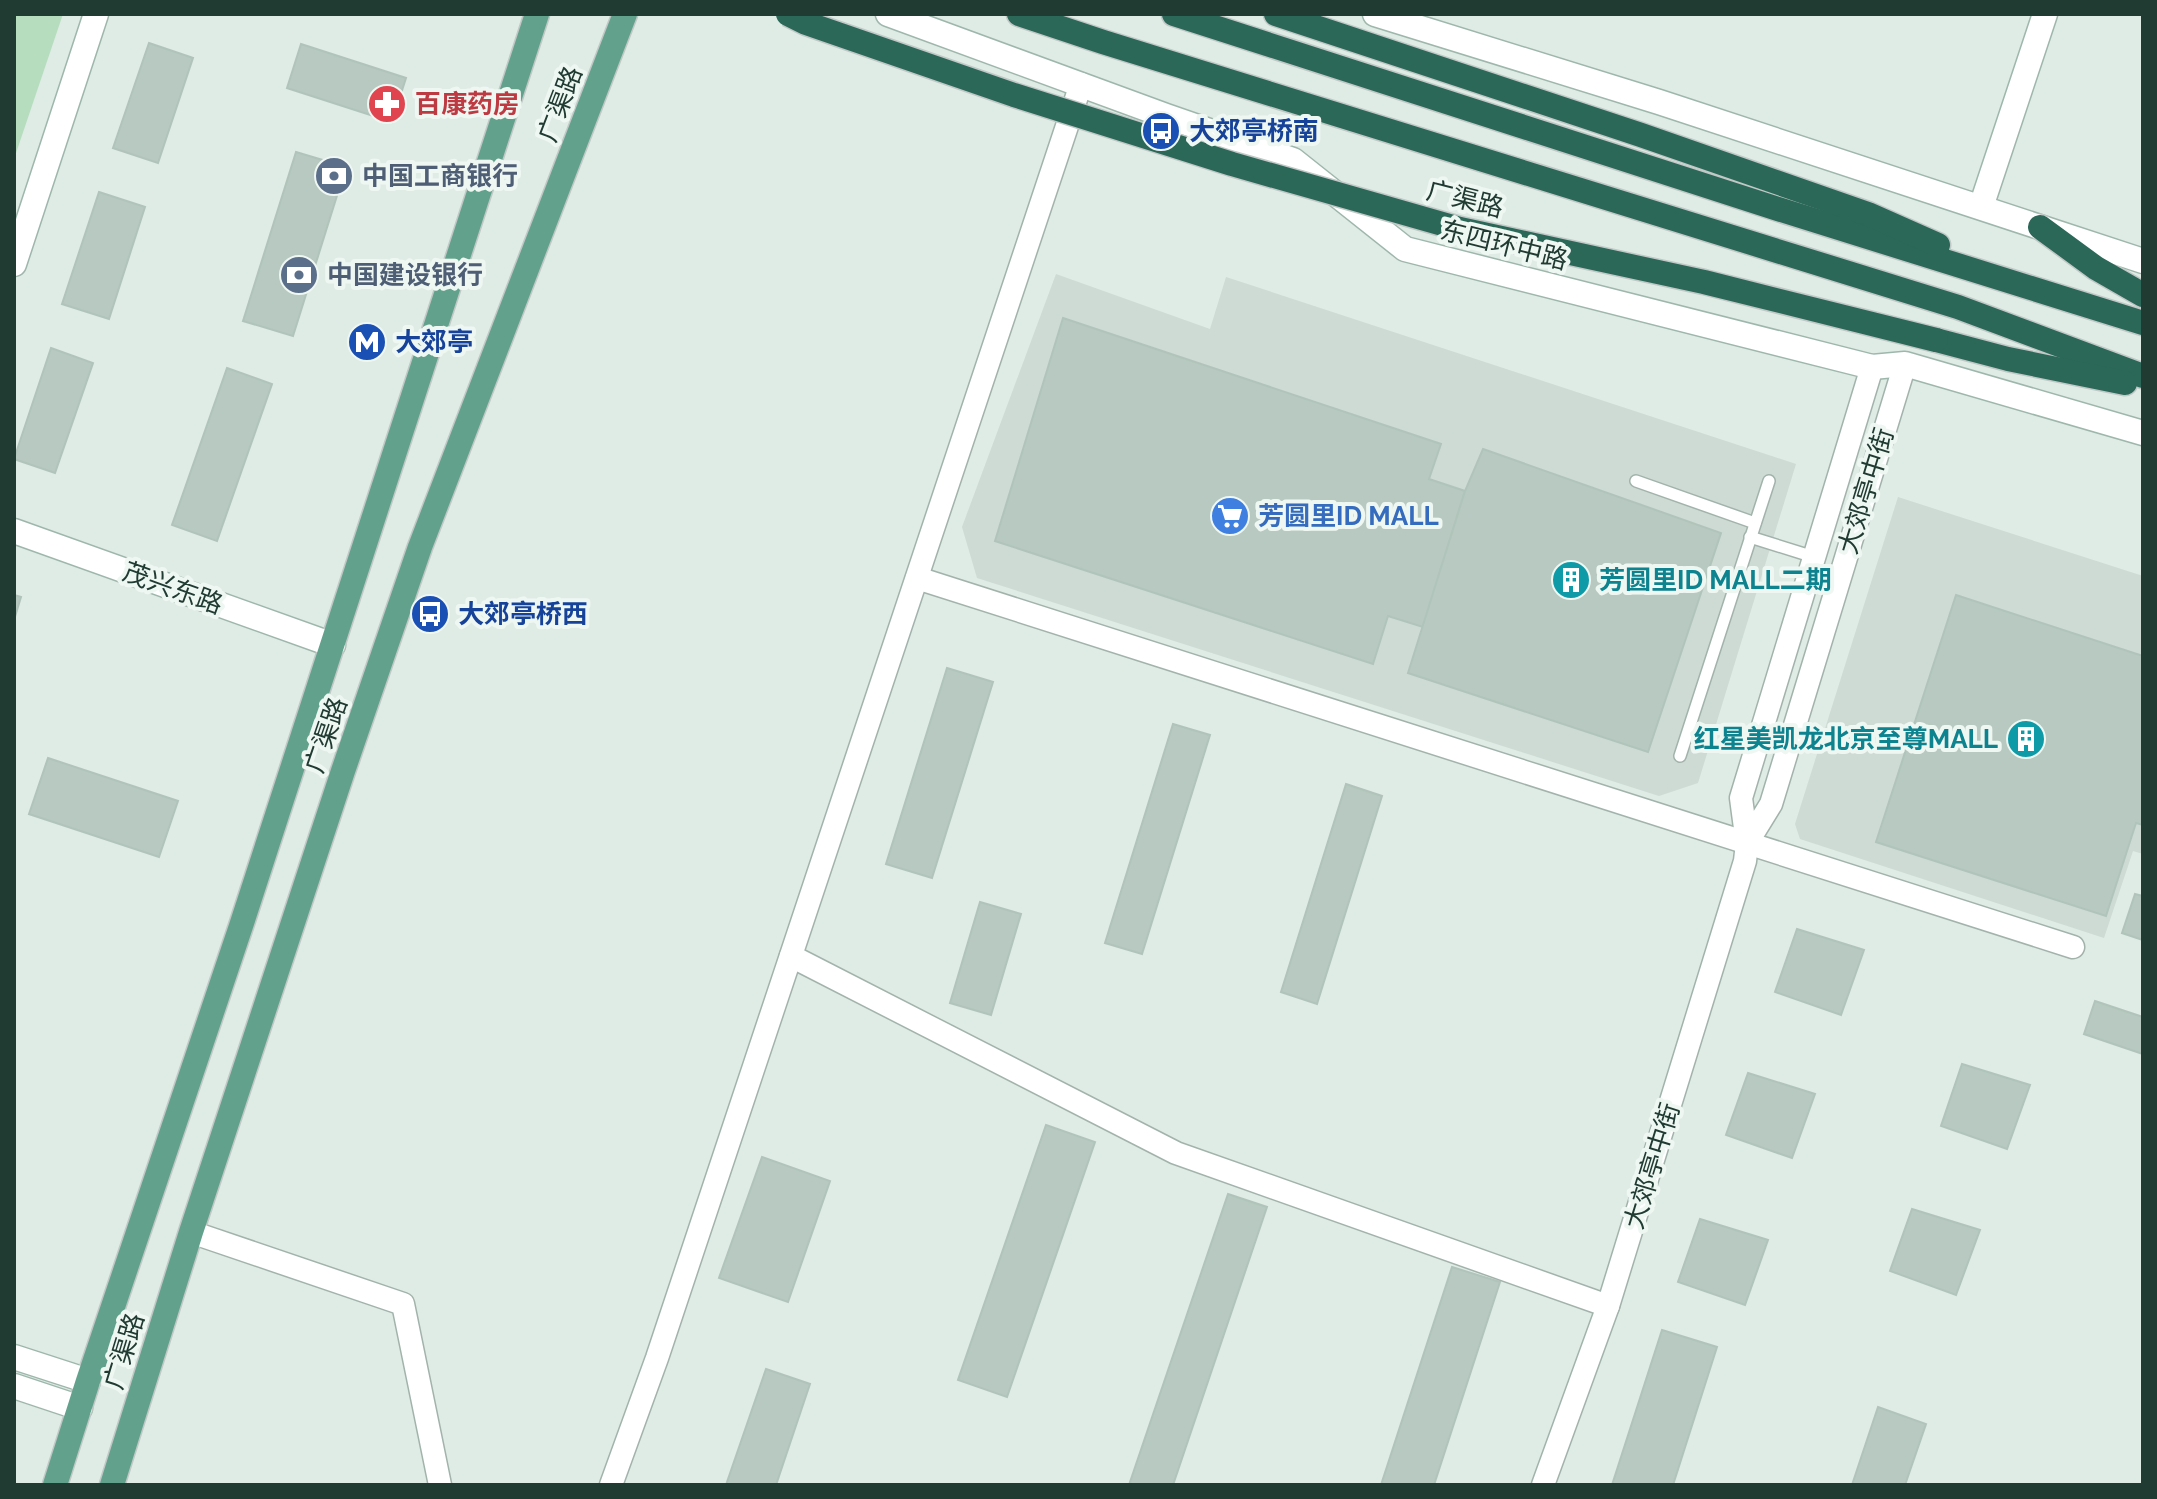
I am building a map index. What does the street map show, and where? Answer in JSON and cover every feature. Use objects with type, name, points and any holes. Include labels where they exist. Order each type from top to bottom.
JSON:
[{"type":"highway","name":"广渠路","points":[[788,14],[1014,95],[1232,164],[1460,229],[1704,282],[2008,359],[2143,386]]},
{"type":"highway","points":[[1019,14],[1958,307],[2143,376]]},
{"type":"highway","points":[[1174,14],[2143,323]]},
{"type":"highway","points":[[1276,14],[1868,214],[2034,289]]},
{"type":"highway","points":[[2040,227],[2096,268],[2143,295]]},
{"type":"main road","points":[[14,264],[96,14]]},
{"type":"main road","name":"广渠路","points":[[55,1485],[241,926],[537,14]]},
{"type":"main road","name":"广渠路","points":[[112,1485],[191,1232],[420,547],[625,14]]},
{"type":"main road","name":"东四环中路","points":[[888,14],[1293,160],[1405,249],[1872,367],[1905,364],[2143,433]]},
{"type":"main road","points":[[1375,14],[1659,102],[2143,261]]},
{"type":"main road","points":[[1981,207],[2045,14]]},
{"type":"main road","name":"茂兴东路","points":[[14,531],[333,645]]},
{"type":"main road","points":[[14,1357],[88,1381]]},
{"type":"main road","points":[[14,1386],[80,1408]]},
{"type":"street","points":[[611,1485],[657,1358],[1081,84]]},
{"type":"street","name":"大郊亭中街","points":[[1747,843],[1771,804],[1905,364]]},
{"type":"street","name":"大郊亭中街","points":[[1543,1485],[1608,1306],[1741,876],[1747,843],[1741,798],[1872,367]]},
{"type":"street","points":[[917,578],[2073,947]]},
{"type":"street","points":[[791,956],[1176,1153],[1608,1306]]},
{"type":"street","points":[[191,1232],[403,1304],[440,1485]]},
{"type":"lane","points":[[1636,481],[1755,523]]},
{"type":"lane","points":[[1680,756],[1769,481]]},
{"type":"lane","points":[[1750,537],[1814,557]]},
{"type":"shaded area","name":"芳圆里ID MALL","points":[[1056,274],[1210,329],[1226,277],[1796,464],[1698,783],[1659,796],[977,578],[962,527]]},
{"type":"shaded area","points":[[1898,497],[2143,576],[2143,854],[2133,851],[2104,938],[1800,839],[1795,824]]},
{"type":"green space","points":[[14,14],[63,14],[14,159]]},
{"type":"building","points":[[149,43],[193,58],[158,163],[113,148]]},
{"type":"building","points":[[301,44],[406,78],[392,122],[287,88]]},
{"type":"building","points":[[296,152],[346,167],[293,336],[243,321]]},
{"type":"building","points":[[99,192],[145,207],[109,319],[62,304]]},
{"type":"building","name":"芳圆里ID MALL","points":[[1063,318],[1441,444],[1429,479],[1465,491],[1423,627],[1388,616],[1373,664],[995,541]]},
{"type":"building","points":[[51,348],[93,363],[55,473],[14,459]]},
{"type":"building","points":[[227,368],[272,384],[217,541],[172,525]]},
{"type":"building","name":"芳圆里ID MALL二期","points":[[1483,449],[1721,533],[1648,752],[1408,673],[1465,491]]},
{"type":"building","points":[[14,595],[21,597],[14,620]]},
{"type":"building","name":"红星美凯龙北京至尊MALL","points":[[1956,595],[2143,656],[2143,825],[2136,823],[2106,916],[1876,842]]},
{"type":"building","points":[[947,668],[993,682],[932,878],[886,864]]},
{"type":"building","points":[[1173,724],[1210,735],[1142,954],[1105,943]]},
{"type":"building","points":[[48,758],[178,801],[159,857],[29,814]]},
{"type":"building","points":[[1346,784],[1382,796],[1317,1004],[1281,992]]},
{"type":"building","points":[[2135,894],[2143,896],[2143,940],[2122,933]]},
{"type":"building","points":[[980,902],[1021,914],[991,1015],[950,1003]]},
{"type":"building","points":[[1797,929],[1864,950],[1841,1015],[1775,992]]},
{"type":"building","points":[[2095,1001],[2143,1017],[2143,1054],[2084,1034]]},
{"type":"building","points":[[1962,1064],[2030,1085],[2007,1149],[1941,1126]]},
{"type":"building","points":[[1748,1073],[1815,1094],[1792,1158],[1726,1135]]},
{"type":"building","points":[[1046,1125],[1095,1142],[1007,1397],[958,1380]]},
{"type":"building","points":[[762,1157],[830,1181],[788,1302],[719,1278]]},
{"type":"building","points":[[1228,1194],[1267,1207],[1173,1485],[1129,1485]]},
{"type":"building","points":[[1912,1209],[1980,1230],[1956,1295],[1890,1271]]},
{"type":"building","points":[[1700,1219],[1768,1240],[1745,1305],[1678,1282]]},
{"type":"building","points":[[1452,1267],[1500,1282],[1434,1485],[1381,1485]]},
{"type":"building","points":[[1662,1330],[1717,1347],[1673,1485],[1612,1485]]},
{"type":"building","points":[[766,1369],[810,1384],[776,1485],[726,1485]]},
{"type":"building","points":[[1878,1407],[1926,1424],[1905,1485],[1852,1485]]},
{"type":"place","name":"百康药房","points":[[387,104]]},
{"type":"place","name":"大郊亭桥南","points":[[1161,131]]},
{"type":"place","name":"中国工商银行","points":[[334,176]]},
{"type":"place","name":"中国建设银行","points":[[299,275]]},
{"type":"place","name":"大郊亭","points":[[367,342]]},
{"type":"place","name":"芳圆里ID MALL","points":[[1230,516]]},
{"type":"place","name":"芳圆里ID MALL二期","points":[[1571,580]]},
{"type":"place","name":"大郊亭桥西","points":[[430,614]]},
{"type":"place","name":"红星美凯龙北京至尊MALL","points":[[2026,739]]}]
